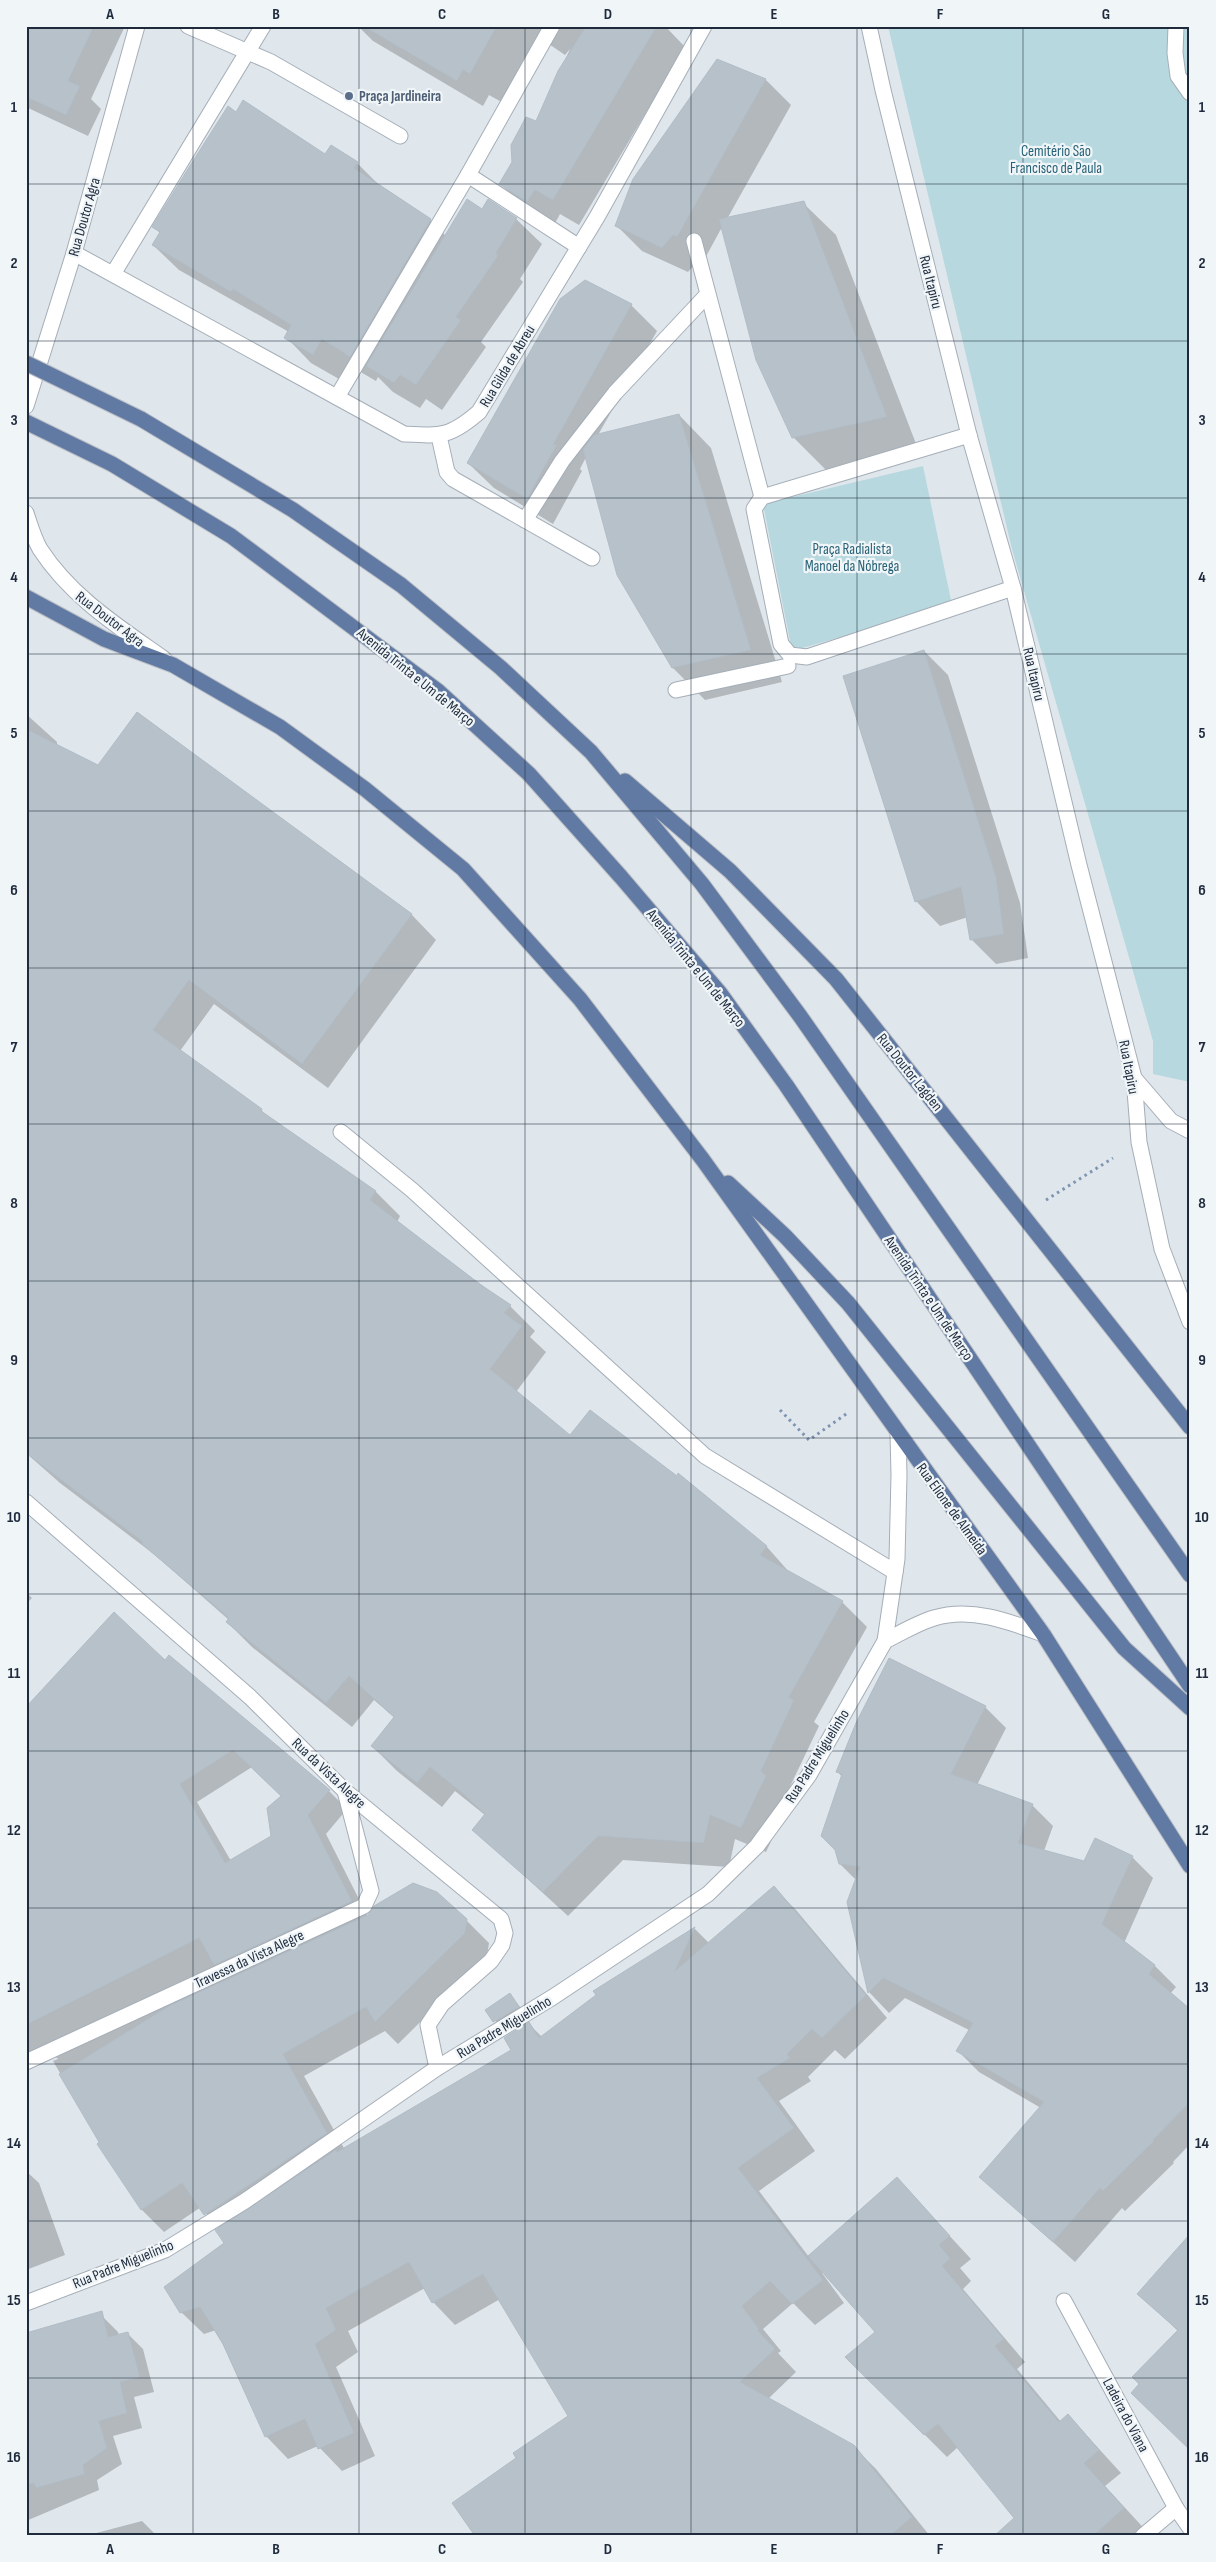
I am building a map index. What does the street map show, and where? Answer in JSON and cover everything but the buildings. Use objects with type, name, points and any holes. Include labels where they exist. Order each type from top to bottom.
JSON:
[{"type":"main road","points":[[26,363],[141,419],[293,510],[401,585],[501,668],[591,752],[702,884],[794,1008],[1190,1575]]},
{"type":"main road","name":"Avenida Trinta e Um de Março","points":[[26,422],[112,464],[231,536],[438,691],[529,774],[621,877],[720,993],[786,1085],[1190,1686]]},
{"type":"main road","points":[[26,597],[104,639],[174,665],[280,727],[365,789],[463,869],[580,999],[703,1160],[785,1236],[848,1302],[1124,1648],[1190,1708]]},
{"type":"main road","name":"Rua Doutor Lagden","points":[[591,752],[730,871],[836,979],[1190,1427]]},
{"type":"main road","name":"Rua Elione de Almeida","points":[[703,1160],[1042,1634],[1190,1866]]},
{"type":"street","name":"Rua Doutor Agra","points":[[26,406],[74,253],[137,26]]},
{"type":"street","points":[[188,26],[210,30],[400,136]]},
{"type":"street","points":[[113,274],[262,26]]},
{"type":"street","points":[[337,397],[468,175],[552,26]]},
{"type":"street","name":"Rua Gilda de Abreu","points":[[74,253],[404,434],[439,436],[460,428],[479,412],[579,247],[704,26]]},
{"type":"street","name":"Rua Itapiru","points":[[869,26],[883,90],[969,436],[1013,588],[1077,855],[1134,1078],[1139,1142],[1162,1249],[1190,1322]]},
{"type":"street","points":[[1176,26],[1175,53],[1178,76],[1190,93]]},
{"type":"street","points":[[468,175],[579,247]]},
{"type":"street","points":[[694,241],[762,497]]},
{"type":"street","points":[[525,520],[562,460],[615,394],[707,295]]},
{"type":"street","points":[[439,436],[447,472],[454,479],[592,558]]},
{"type":"street","points":[[969,436],[762,497],[754,509],[781,644],[790,655],[807,657],[1013,588]]},
{"type":"street","name":"Rua Doutor Agra","points":[[26,513],[39,548],[68,586],[113,624],[174,665]]},
{"type":"street","points":[[676,690],[788,666]]},
{"type":"street","points":[[1134,1078],[1171,1121],[1190,1131]]},
{"type":"street","points":[[341,1132],[412,1190],[705,1456],[895,1572]]},
{"type":"street","name":"Rua Padre Miguelinho","points":[[26,2303],[165,2250],[245,2201],[437,2068],[553,1997],[708,1894],[757,1846],[809,1775],[885,1641],[895,1572],[898,1517],[898,1434]]},
{"type":"street","name":"Rua da Vista Alegre","points":[[26,1502],[250,1697],[345,1791],[501,1919],[504,1933],[502,1945],[491,1962],[442,2004],[428,2025],[437,2068]]},
{"type":"street","points":[[885,1641],[934,1618],[959,1613],[1010,1622],[1042,1634]]},
{"type":"street","name":"Travessa da Vista Alegre","points":[[26,2062],[364,1906],[371,1891],[345,1791]]},
{"type":"street","name":"Ladeira do Viana","points":[[1064,2301],[1176,2508],[1190,2528]]},
{"type":"street","points":[[1143,2536],[1176,2508]]},
{"type":"path","points":[[1044,1200],[1139,1142]]},
{"type":"path","points":[[780,1410],[809,1440],[872,1396]]},
{"type":"green space","name":"Cemitério São Francisco de Paula","points":[[888,26],[1190,26],[1190,1082],[1153,1074],[1153,1041],[1012,549]]},
{"type":"green space","name":"Praça Radialista Manoel da Nóbrega","points":[[923,466],[952,605],[792,651],[763,504]]},
{"type":"place","name":"Praça Jardineira","points":[[349,96]]}]
